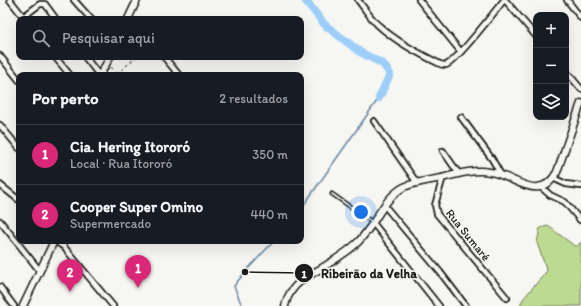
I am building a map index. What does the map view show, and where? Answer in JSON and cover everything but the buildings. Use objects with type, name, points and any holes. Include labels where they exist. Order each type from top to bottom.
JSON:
[{"type":"main road","points":[[131,16],[137,0]]},
{"type":"main road","points":[[102,72],[108,60]]},
{"type":"main road","points":[[285,306],[287,298],[296,284],[340,257],[357,243],[369,230],[389,199],[406,187],[417,183],[459,174],[483,171],[501,175],[522,185],[532,187],[545,185],[557,172],[581,103]]},
{"type":"main road","points":[[23,306],[54,244]]},
{"type":"street","points":[[10,0],[22,16]]},
{"type":"street","points":[[74,0],[88,16]]},
{"type":"street","points":[[358,0],[377,24],[390,34],[406,46],[444,65],[461,52],[505,0],[533,33]]},
{"type":"street","points":[[419,0],[461,52]]},
{"type":"street","points":[[567,0],[581,18]]},
{"type":"street","points":[[26,16],[40,4],[45,4],[54,16]]},
{"type":"street","points":[[0,56],[16,76]]},
{"type":"street","points":[[58,60],[68,72]]},
{"type":"street","points":[[88,60],[98,72]]},
{"type":"street","points":[[166,60],[176,72]]},
{"type":"street","points":[[569,75],[581,89]]},
{"type":"street","points":[[461,117],[492,159],[501,175]]},
{"type":"street","points":[[374,121],[417,183]]},
{"type":"street","points":[[0,125],[16,144]]},
{"type":"street","points":[[443,151],[459,174]]},
{"type":"street","name":"Rua Sumaré","points":[[443,178],[435,205],[437,214],[507,298]]},
{"type":"street","points":[[553,178],[566,184],[581,186]]},
{"type":"street","points":[[0,185],[16,198]]},
{"type":"street","points":[[540,186],[550,195],[565,202],[580,220]]},
{"type":"street","points":[[384,205],[430,259],[466,306]]},
{"type":"street","points":[[0,221],[16,241]]},
{"type":"street","points":[[373,223],[439,306]]},
{"type":"street","points":[[18,244],[40,271]]},
{"type":"street","points":[[60,244],[64,247],[113,306]]},
{"type":"street","points":[[0,287],[14,306]]},
{"type":"lane","points":[[332,194],[373,223]]},
{"type":"path","points":[[119,72],[133,60]]},
{"type":"path","points":[[111,67],[115,72]]},
{"type":"green space","points":[[548,226],[576,247],[581,242],[581,306],[520,306],[523,299],[547,271],[537,243],[540,228]]},
{"type":"waterway","points":[[305,0],[325,25],[360,52],[383,64],[390,74],[379,98]]},
{"type":"waterway","points":[[304,205],[379,98]]},
{"type":"waterway","points":[[242,306],[234,286],[271,244]]},
{"type":"place","name":"Ribeirão da Velha","points":[[245,272]]},
{"type":"place","name":"Cia. Hering Itororó","points":[[138,288]]},
{"type":"place","name":"Cooper Super Omino","points":[[70,292]]}]
